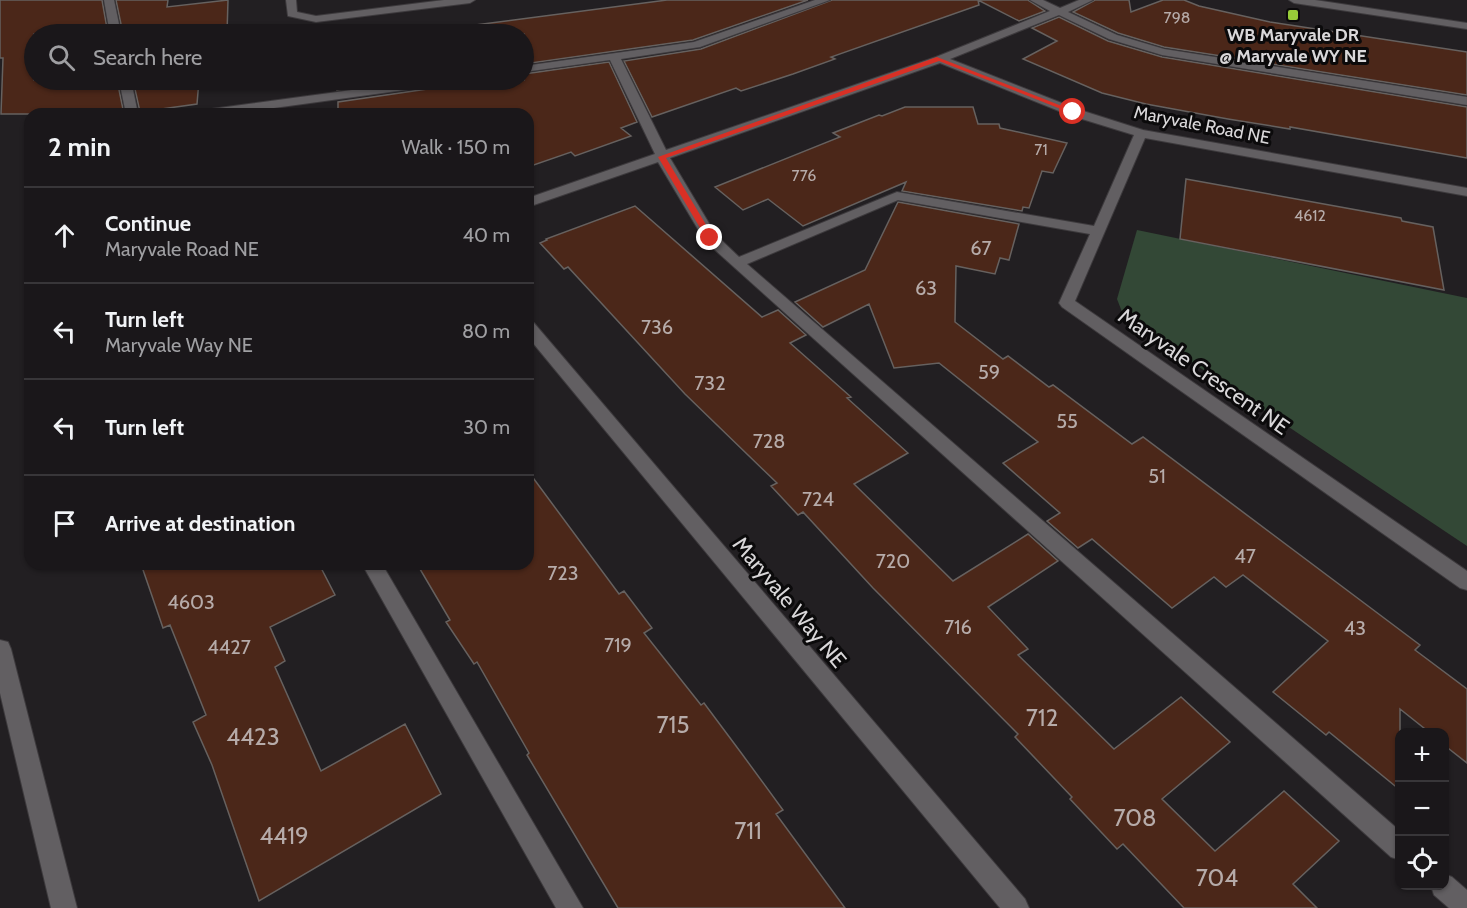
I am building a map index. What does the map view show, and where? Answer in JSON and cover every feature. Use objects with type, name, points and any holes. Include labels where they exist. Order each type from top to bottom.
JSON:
[{"type":"street","points":[[109,0],[114,24]]},
{"type":"street","points":[[291,0],[292,14],[316,19],[470,0]]},
{"type":"street","points":[[534,68],[696,45],[825,0]]},
{"type":"street","points":[[1035,0],[1113,37],[1162,52],[1467,101]]},
{"type":"street","points":[[534,202],[940,58],[1088,0]]},
{"type":"street","points":[[1294,0],[1467,26]]},
{"type":"street","points":[[614,56],[662,157],[710,238],[1395,844]]},
{"type":"street","name":"Maryvale Road NE","points":[[940,58],[1073,112],[1141,133],[1467,192]]},
{"type":"street","points":[[127,90],[131,108]]},
{"type":"street","points":[[247,108],[376,90]]},
{"type":"street","name":"Maryvale Crescent NE","points":[[1141,133],[1067,303],[1467,582]]},
{"type":"street","points":[[737,263],[897,196],[1100,231]]},
{"type":"street","name":"Maryvale Way NE","points":[[534,334],[1016,908]]},
{"type":"street","points":[[375,570],[570,908]]},
{"type":"street","points":[[0,649],[64,908]]},
{"type":"street","points":[[1448,890],[1467,907]]},
{"type":"green space","points":[[1137,230],[1467,298],[1467,546],[1124,317],[1117,299]]},
{"type":"building","points":[[0,0],[102,0],[106,24],[24,24],[24,90],[119,90],[123,108],[24,108],[24,114],[1,114],[3,58],[0,58]]},
{"type":"building","points":[[116,0],[168,0],[167,7],[228,0],[227,24],[121,24]]},
{"type":"building","points":[[667,0],[808,0],[693,40],[534,63],[534,24],[482,24]]},
{"type":"building","points":[[832,0],[978,0],[979,5],[831,57],[835,59],[793,74],[741,91],[736,88],[652,117],[624,61],[701,49]]},
{"type":"building","points":[[978,0],[1028,0],[1045,11],[1019,21]]},
{"type":"building","points":[[1095,0],[1129,0],[1131,12],[1163,0],[1184,0],[1199,6],[1270,22],[1467,52],[1467,95],[1164,47],[1118,33],[1073,12]]},
{"type":"building","points":[[1059,17],[1108,41],[1162,57],[1467,107],[1467,158],[1290,127],[1290,129],[1228,119],[1146,104],[1102,93],[1023,59],[1057,41],[1032,28]]},
{"type":"building","points":[[609,62],[637,122],[621,128],[631,136],[575,156],[571,152],[534,165],[534,108],[338,108],[338,102],[420,90],[534,90],[534,73]]},
{"type":"building","points":[[135,90],[198,90],[197,104],[168,108],[139,108]]},
{"type":"building","points":[[905,107],[973,107],[978,124],[999,124],[1000,128],[1067,143],[1053,173],[1042,171],[1029,208],[1023,207],[1022,211],[902,191],[906,182],[803,226],[768,199],[743,210],[715,187],[840,137],[833,133]]},
{"type":"building","points":[[1186,179],[1401,218],[1402,221],[1433,227],[1444,290],[1180,239]]},
{"type":"building","points":[[898,202],[1019,224],[1009,260],[1000,258],[995,274],[956,266],[955,322],[1003,359],[1008,356],[1049,387],[1053,385],[1132,444],[1143,437],[1420,645],[1415,650],[1467,689],[1467,763],[1449,749],[1449,728],[1424,728],[1400,709],[1400,728],[1395,728],[1395,786],[1329,732],[1326,735],[1273,692],[1328,641],[1243,575],[1226,587],[1214,577],[1172,608],[1092,539],[1078,548],[1047,521],[1060,513],[1003,463],[1038,442],[939,363],[894,368],[869,304],[823,327],[795,302],[865,270]]},
{"type":"building","points":[[635,206],[762,317],[778,310],[806,335],[790,343],[851,397],[847,398],[908,453],[854,484],[953,581],[1028,534],[1058,561],[988,607],[1028,649],[1018,655],[1114,749],[1181,697],[1230,742],[1162,799],[1215,851],[1284,791],[1339,841],[1293,884],[1317,908],[1184,908],[1123,844],[1117,849],[1015,737],[1018,734],[873,588],[803,512],[798,515],[771,486],[777,483],[685,394],[568,267],[564,269],[540,243]]},
{"type":"building","points":[[534,479],[619,594],[624,591],[652,628],[644,633],[701,705],[704,703],[783,810],[776,814],[845,908],[618,908],[527,755],[529,753],[477,662],[474,664],[446,622],[450,620],[421,570],[534,570]]},
{"type":"building","points":[[143,570],[322,570],[335,595],[270,627],[285,661],[275,667],[321,771],[405,724],[441,794],[259,901],[212,765],[193,722],[206,715],[170,625],[163,628]]},
{"type":"place","name":"WB Maryvale DR @ Maryvale WY NE","points":[[1293,15]]},
{"type":"route","points":[[710,238],[662,157],[940,58],[1073,112]]}]
